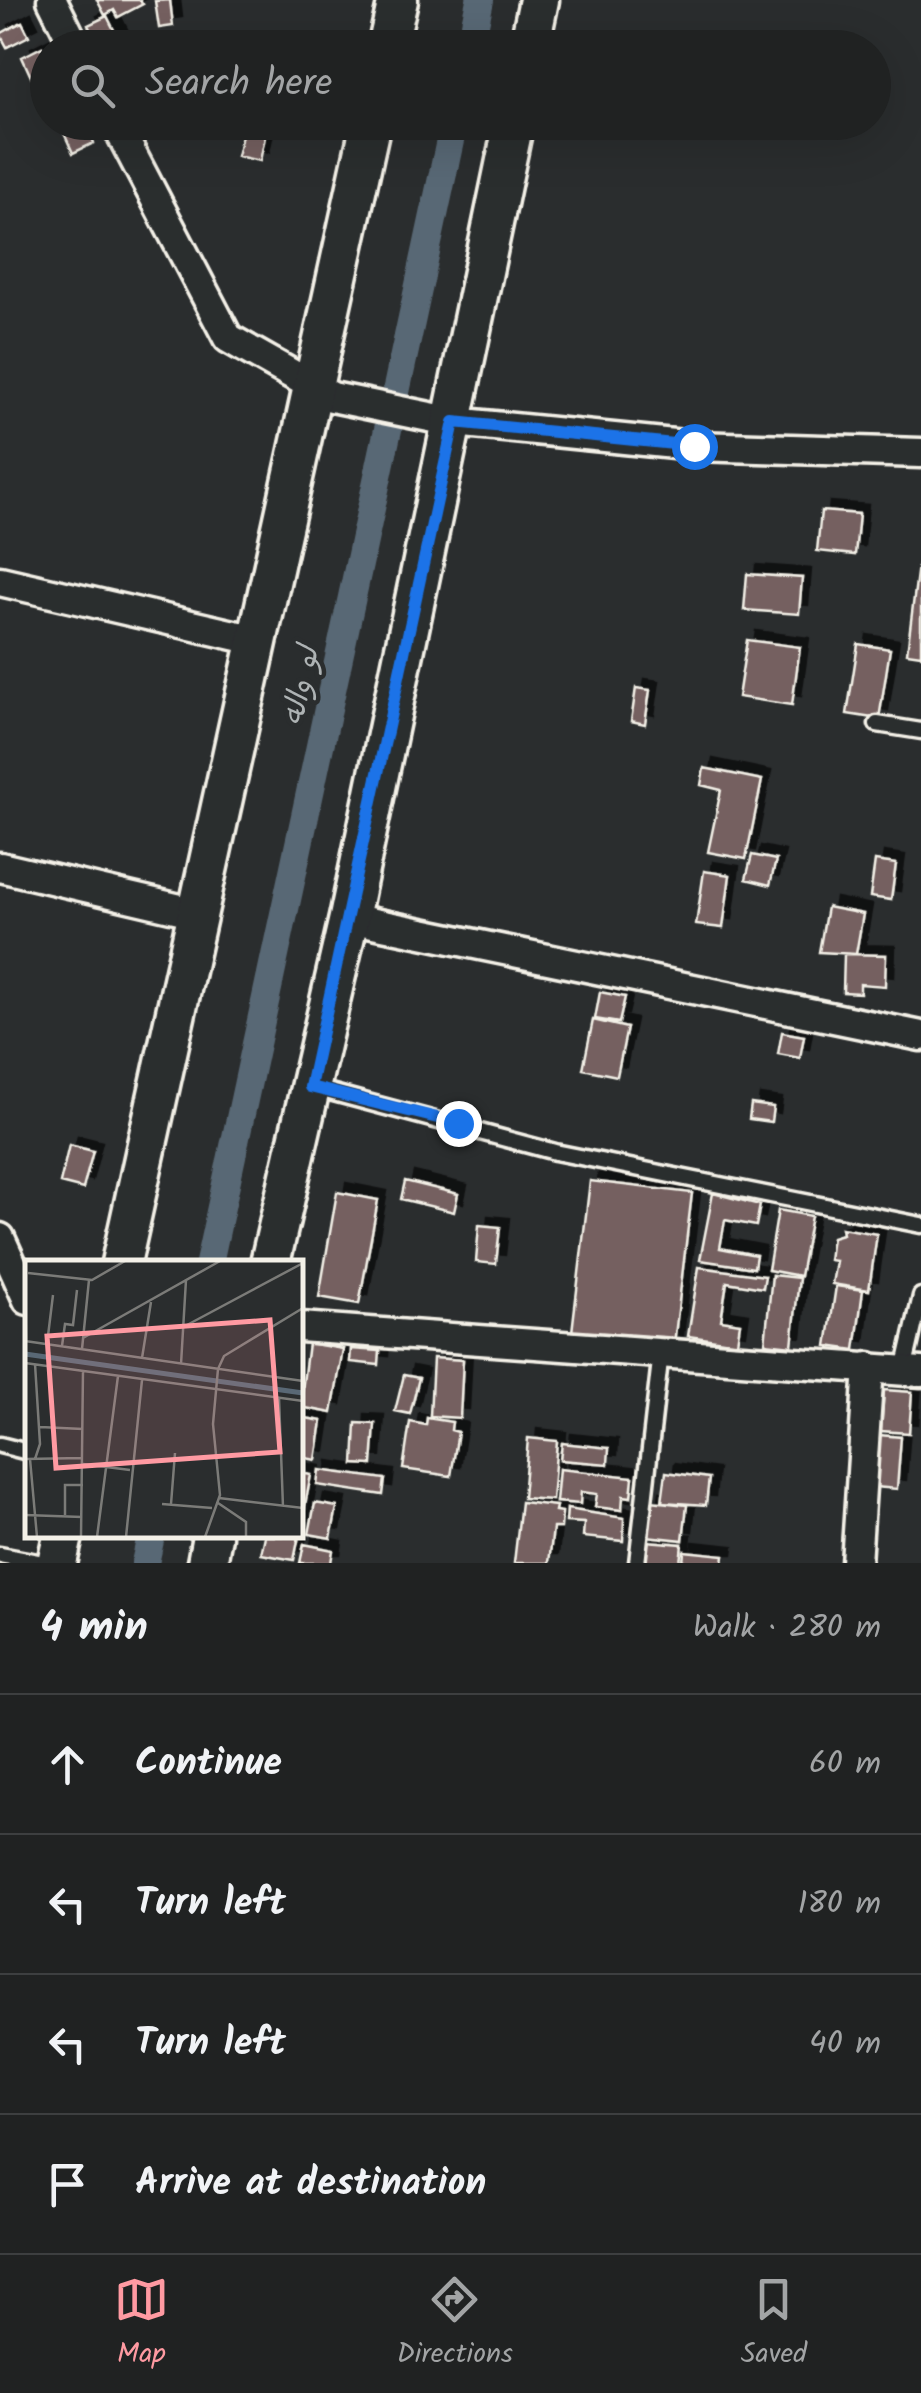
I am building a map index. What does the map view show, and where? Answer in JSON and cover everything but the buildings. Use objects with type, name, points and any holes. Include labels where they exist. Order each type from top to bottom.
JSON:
[{"type":"street","points":[[52,0],[67,30]]},
{"type":"street","points":[[391,30],[398,0]]},
{"type":"street","points":[[533,30],[539,0]]},
{"type":"street","points":[[125,140],[228,338],[323,393],[439,421],[694,446],[921,453]]},
{"type":"street","points":[[123,1260],[197,912],[323,393],[368,140]]},
{"type":"street","points":[[271,1260],[349,918],[439,421],[509,140]]},
{"type":"street","points":[[0,580],[260,642]]},
{"type":"street","points":[[0,867],[197,912]]},
{"type":"street","points":[[349,918],[921,1036]]},
{"type":"street","points":[[0,1238],[25,1293]]},
{"type":"street","points":[[0,1305],[25,1309]]},
{"type":"street","points":[[302,1327],[913,1371]]},
{"type":"street","points":[[856,1563],[869,1367]]},
{"type":"street","points":[[57,1563],[63,1538]]},
{"type":"street","points":[[206,1563],[212,1538]]},
{"type":"lane","points":[[877,724],[921,731]]},
{"type":"lane","points":[[310,1087],[555,1152],[921,1226]]},
{"type":"lane","points":[[913,1371],[921,1296]]},
{"type":"lane","points":[[637,1563],[661,1352]]},
{"type":"lane","points":[[0,1445],[25,1451]]},
{"type":"lane","points":[[0,1554],[42,1563]]},
{"type":"waterway","name":"لو واله","points":[[474,30],[480,0]]},
{"type":"waterway","name":"لو واله","points":[[210,1260],[450,140]]},
{"type":"waterway","name":"لو واله","points":[[145,1563],[151,1538]]},
{"type":"route","points":[[458,1123],[310,1087],[454,422],[694,446]]}]
